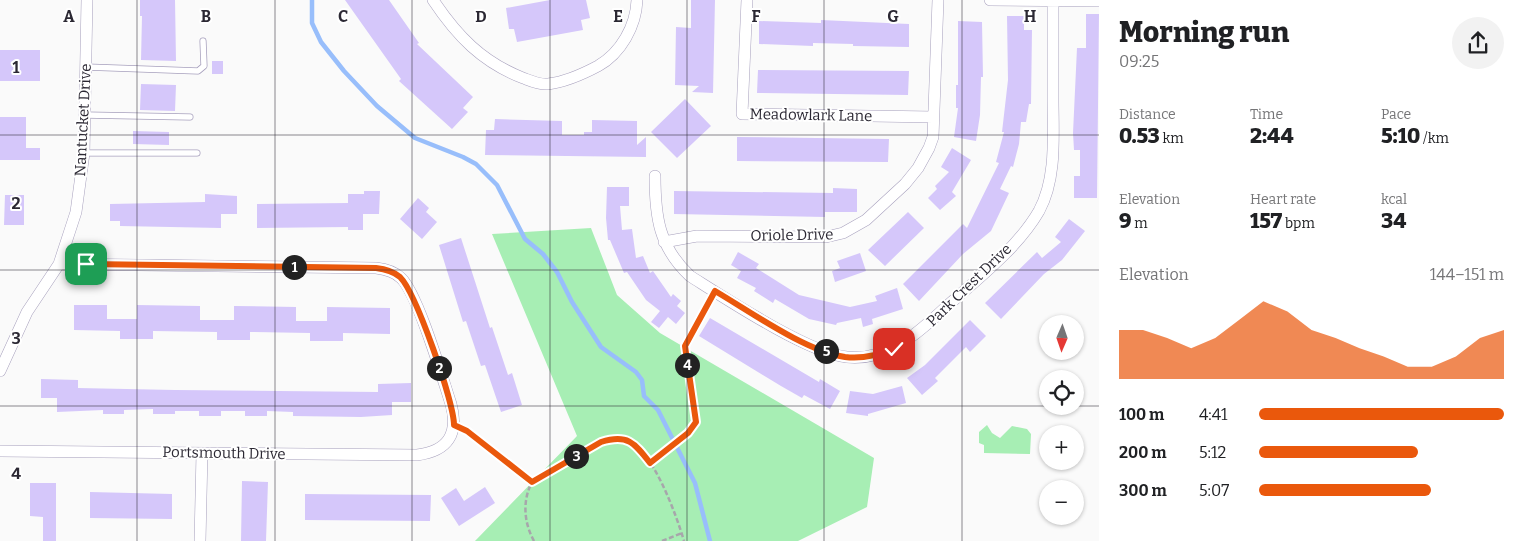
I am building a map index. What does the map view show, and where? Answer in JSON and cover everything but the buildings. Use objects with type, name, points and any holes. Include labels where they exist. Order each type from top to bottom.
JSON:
[{"type":"street","name":"Nantucket Drive","points":[[1,366],[27,312],[59,264],[76,212],[84,153],[87,0]]},
{"type":"street","points":[[433,0],[476,53],[509,73],[534,83],[549,84],[577,76],[611,58],[630,30],[637,10],[637,0]]},
{"type":"street","name":"Meadowlark Lane","points":[[746,0],[742,114],[933,117]]},
{"type":"street","name":"Oriole Drive","points":[[664,242],[697,236],[826,237],[852,229],[866,220],[905,184],[918,168],[933,137],[938,0]]},
{"type":"street","points":[[990,0],[1099,1]]},
{"type":"street","name":"Park Crest Drive","points":[[654,176],[655,205],[664,242],[681,267],[715,291],[809,344],[841,356],[860,357],[883,353],[917,334],[997,260],[1030,224],[1044,199],[1053,155],[1054,1]]},
{"type":"street","points":[[59,264],[376,268],[393,272],[401,278],[414,299],[451,404],[454,425]]},
{"type":"street","name":"Portsmouth Drive","points":[[0,450],[417,455],[436,451],[445,445],[451,437],[454,425]]},
{"type":"street","points":[[200,541],[202,453]]},
{"type":"lane","points":[[86,67],[198,71],[204,66],[204,41]]},
{"type":"lane","points":[[85,116],[190,117]]},
{"type":"lane","points":[[84,153],[197,153]]},
{"type":"path","points":[[650,463],[688,433],[696,422],[685,346],[715,291]]},
{"type":"path","points":[[454,425],[467,431],[532,482]]},
{"type":"path","points":[[534,541],[526,521],[525,509],[532,482],[601,442],[613,438],[626,439],[650,463],[666,492],[684,541]]},
{"type":"path","points":[[662,541],[682,533]]},
{"type":"green space","points":[[591,228],[617,295],[660,333],[874,458],[867,507],[798,541],[475,541],[577,436],[492,234]]},
{"type":"green space","points":[[987,425],[992,433],[1000,438],[1012,426],[1027,429],[1031,434],[1030,454],[984,453],[984,445],[979,443],[979,432]]},
{"type":"waterway","points":[[312,0],[312,23],[321,42],[344,71],[377,106],[415,138],[476,164],[497,185],[525,239],[543,254],[557,272],[572,302],[601,347],[636,372],[642,380],[644,396],[658,410],[695,483],[710,541]]},
{"type":"route","points":[[86,264],[376,268],[393,272],[401,278],[414,299],[451,404],[454,414],[454,425],[467,431],[532,482],[601,442],[613,438],[626,439],[641,451],[650,463],[688,433],[696,422],[696,411],[688,377],[685,346],[715,291],[778,328],[834,354],[860,357],[894,349]]}]
